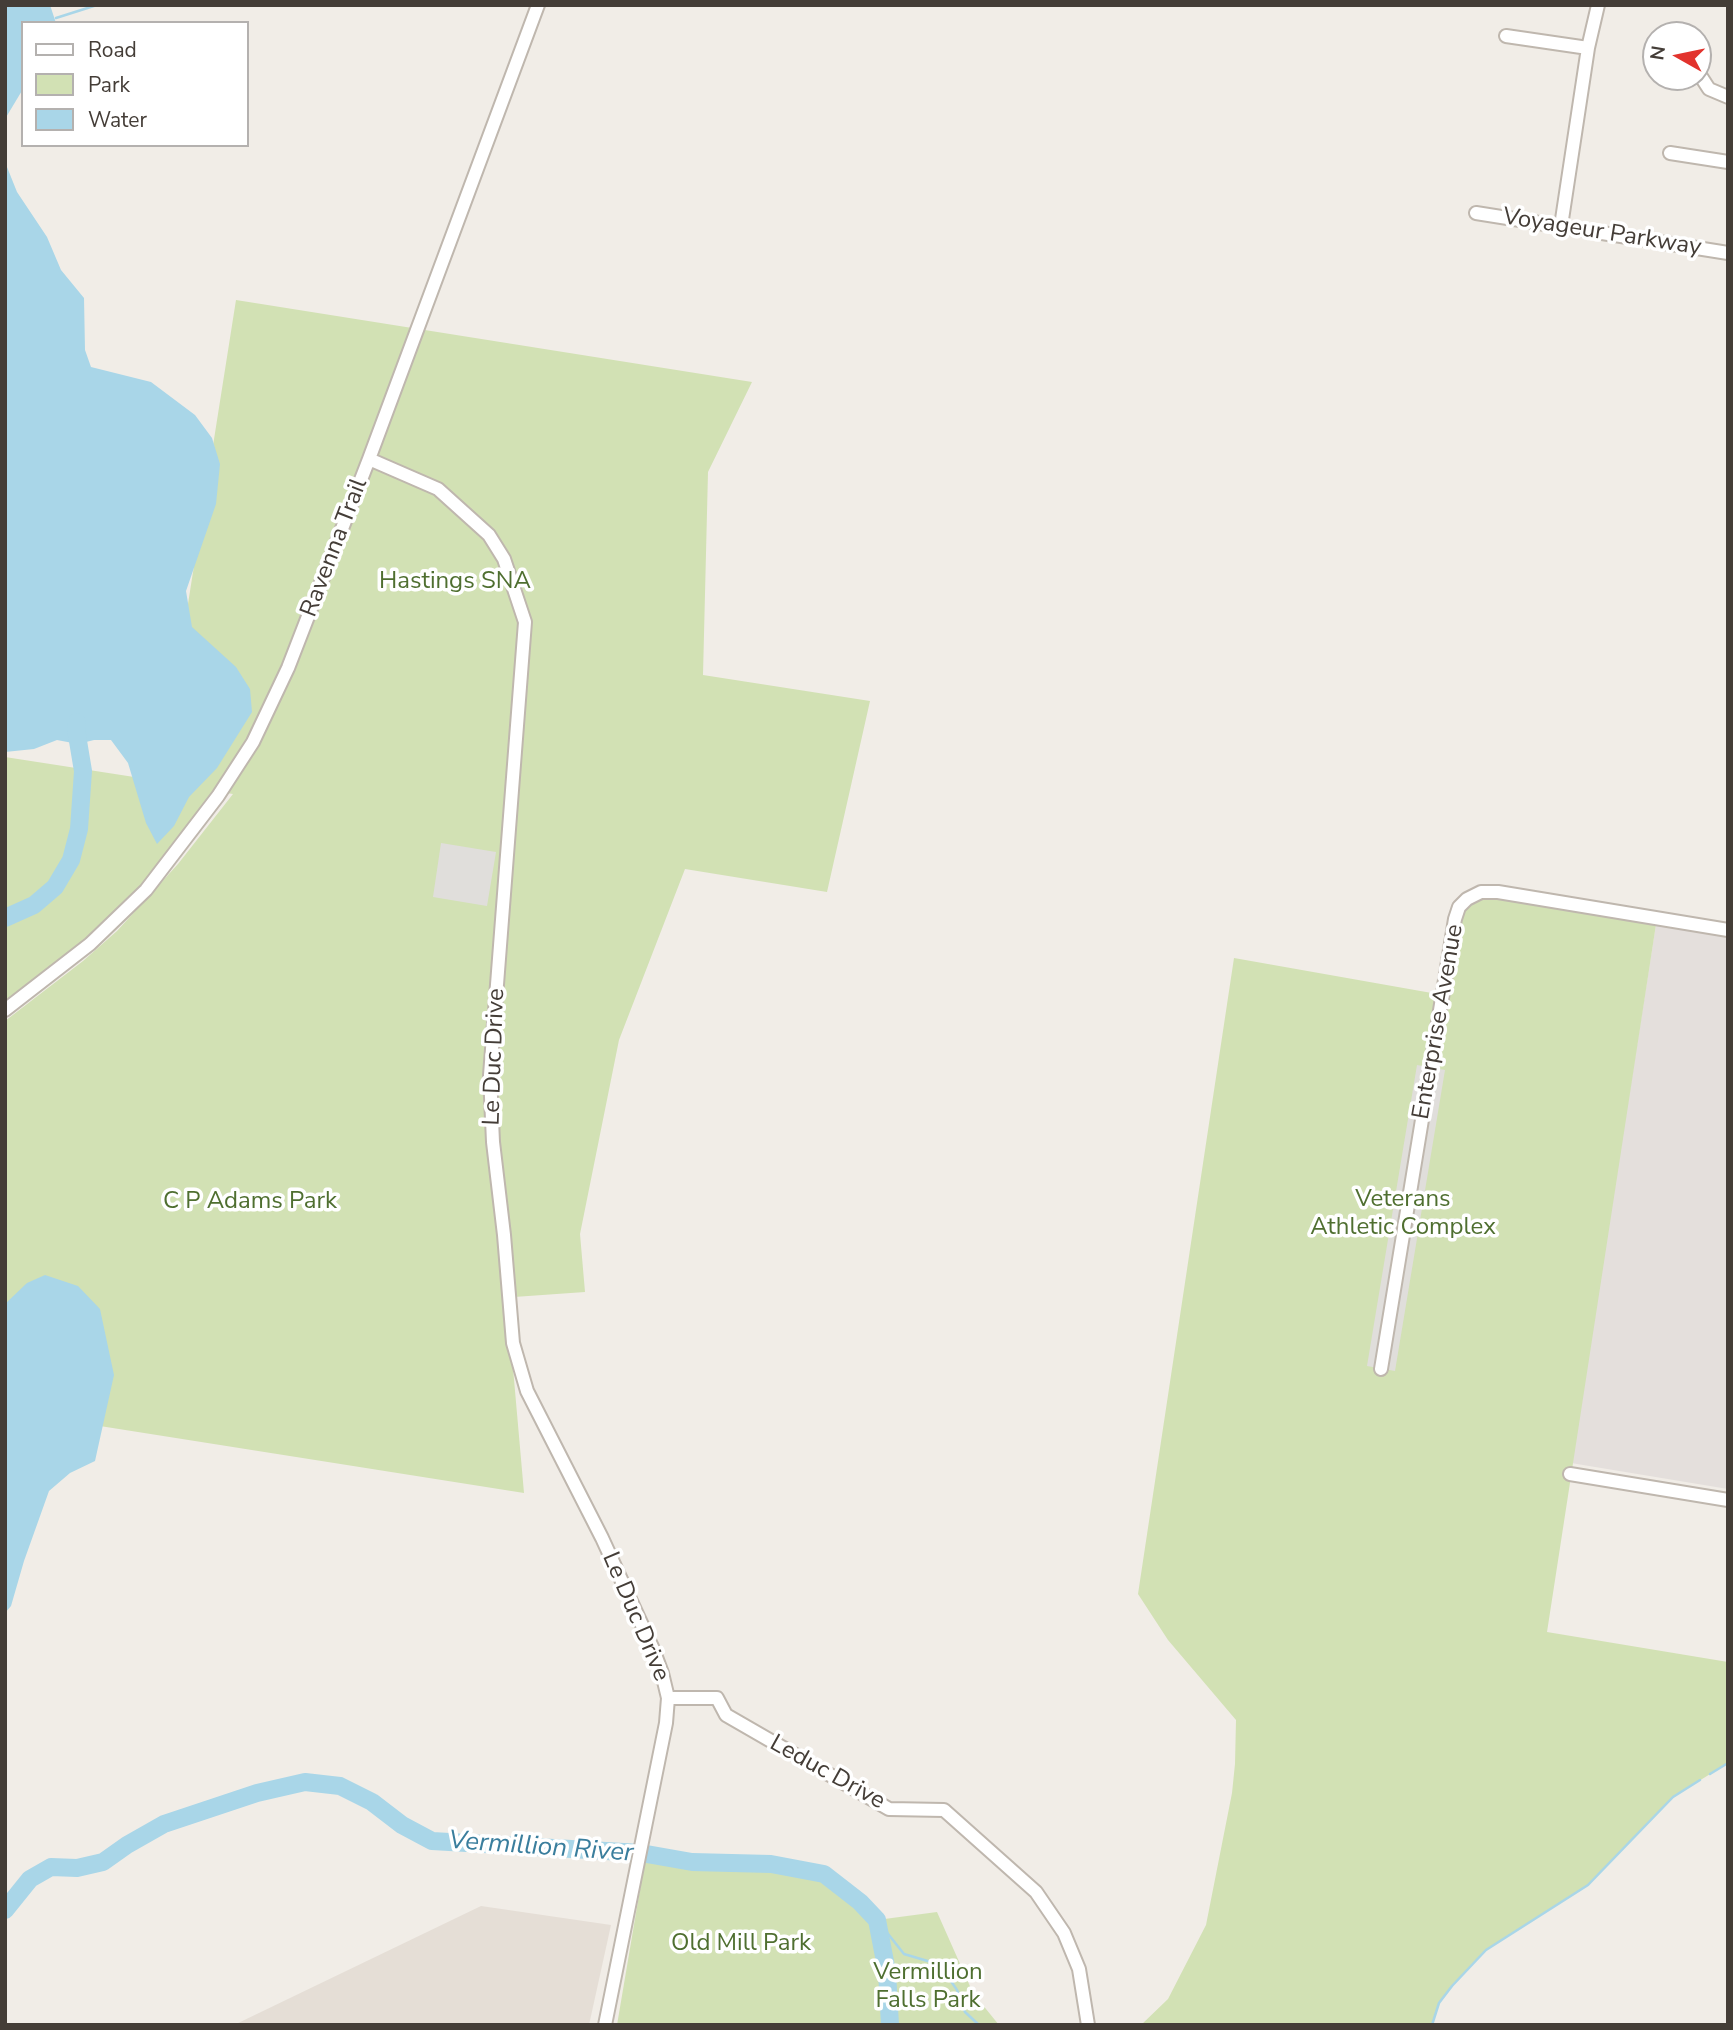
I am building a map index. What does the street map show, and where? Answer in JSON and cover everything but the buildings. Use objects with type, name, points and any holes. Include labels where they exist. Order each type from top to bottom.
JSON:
[{"type":"street","name":"Ravenna Trail","points":[[5,1010],[90,944],[146,890],[218,796],[253,743],[288,668],[369,459],[538,5]]},
{"type":"street","points":[[1560,226],[1588,48],[1598,5]]},
{"type":"street","points":[[1506,36],[1588,48]]},
{"type":"street","points":[[1670,153],[1728,162]]},
{"type":"street","name":"Voyageur Parkway","points":[[1476,213],[1728,253]]},
{"type":"street","name":"Le Duc Drive","points":[[369,459],[438,489],[489,535],[504,559],[525,622],[490,1074],[493,1142],[513,1343],[527,1391],[602,1538],[653,1649],[668,1698]]},
{"type":"street","name":"Enterprise Avenue","points":[[1381,1368],[1454,919],[1459,907],[1467,899],[1481,892],[1498,892],[1728,930]]},
{"type":"street","points":[[1570,1474],[1728,1500]]},
{"type":"street","points":[[605,2025],[666,1723],[668,1698]]},
{"type":"street","name":"Leduc Drive","points":[[668,1698],[716,1698],[726,1715],[889,1809],[944,1810],[1036,1892],[1064,1933],[1079,1969],[1088,2025]]},
{"type":"shaded area","points":[[441,843],[496,852],[487,906],[433,897]]},
{"type":"shaded area","points":[[1657,918],[1728,930],[1728,1489],[1571,1463]]},
{"type":"shaded area","points":[[1417,1065],[1445,1070],[1395,1371],[1367,1366]]},
{"type":"shaded area","points":[[481,1906],[611,1925],[589,2025],[234,2025]]},
{"type":"green space","points":[[236,300],[752,382],[708,472],[703,675],[870,701],[827,892],[685,869],[619,1040],[580,1234],[585,1292],[514,1297],[488,1032],[524,1493],[5,1411],[5,1021],[117,931],[178,864],[233,794],[220,792],[155,873],[94,935],[5,1005],[5,757],[160,781]]},
{"type":"green space","name":"Veterans Athletic Complex","points":[[1481,892],[1657,918],[1547,1632],[1728,1662],[1728,1763],[1673,1797],[1588,1885],[1486,1950],[1439,2003],[1432,2025],[1141,2025],[1168,1999],[1206,1925],[1232,1793],[1235,1764],[1236,1720],[1168,1640],[1138,1594],[1234,958],[1443,995],[1455,919]]},
{"type":"green space","name":"Old Mill Park","points":[[646,1854],[692,1862],[771,1864],[824,1874],[860,1902],[877,1920],[937,1912],[973,1993],[999,2025],[617,2025]]},
{"type":"water","points":[[5,5],[50,5],[55,21],[21,21],[21,92],[5,119]]},
{"type":"water","points":[[5,162],[17,192],[47,237],[61,270],[84,298],[85,350],[91,367],[151,382],[195,415],[212,438],[220,464],[216,504],[186,591],[192,627],[236,667],[250,689],[252,712],[217,768],[189,797],[174,826],[157,844],[146,823],[128,763],[111,740],[78,744],[57,740],[34,749],[5,752]]},
{"type":"water","points":[[45,1275],[78,1286],[100,1309],[114,1375],[95,1461],[70,1473],[49,1491],[11,1606],[5,1613],[5,1304],[27,1283]]},
{"type":"waterway","points":[[56,18],[97,5]]},
{"type":"waterway","name":"Vermillion River","points":[[5,918],[34,905],[55,887],[71,860],[79,829],[83,771],[77,722]]},
{"type":"waterway","points":[[1710,1774],[1728,1763]]},
{"type":"waterway","points":[[1432,2025],[1439,2003],[1486,1950],[1588,1885],[1673,1797],[1700,1780]]},
{"type":"waterway","name":"Vermillion River","points":[[5,1910],[30,1879],[51,1867],[77,1868],[103,1862],[164,1824],[257,1793],[305,1782],[340,1786],[372,1802],[402,1825],[432,1841],[641,1853],[692,1862],[771,1864],[824,1874],[860,1902],[877,1920],[887,1972],[890,2025]]},
{"type":"waterway","points":[[877,1920],[904,1954],[931,1962]]},
{"type":"waterway","points":[[942,1968],[957,1990],[965,2012],[979,2025]]},
{"type":"park label","name":"Hastings SNA","points":[[455,582]]},
{"type":"park label","name":"C P Adams Park","points":[[250,1202]]},
{"type":"park label","name":"Vermillion Falls Park","points":[[928,1987]]}]
